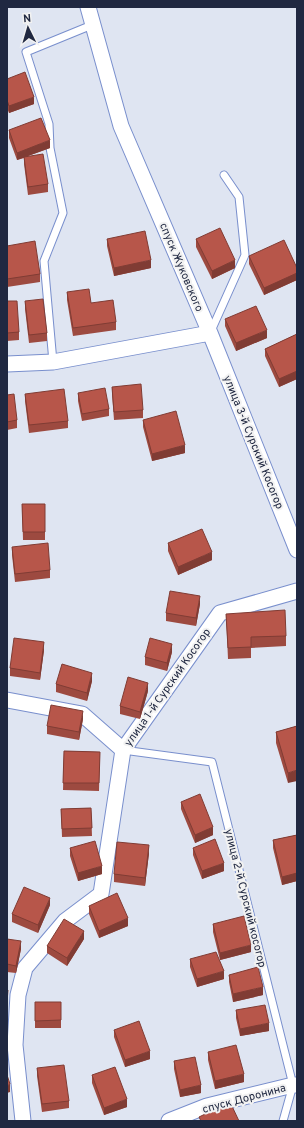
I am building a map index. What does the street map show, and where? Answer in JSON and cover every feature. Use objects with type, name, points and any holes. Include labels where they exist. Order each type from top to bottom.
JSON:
[{"type":"street","name":"спуск Жуковского","points":[[88,7],[121,126],[210,334]]},
{"type":"street","points":[[7,364],[53,362],[210,334]]},
{"type":"street","name":"улица 3-й Сурский Косогор","points":[[210,334],[297,550]]},
{"type":"street","name":"улица 1-й Сурский Косогор","points":[[23,1121],[15,1045],[18,995],[25,968],[65,921],[101,894],[123,750],[220,613],[297,591]]},
{"type":"street","points":[[7,700],[82,714],[123,750]]},
{"type":"street","name":"спуск Доронина","points":[[169,1121],[207,1106],[295,1085]]},
{"type":"lane","points":[[53,362],[44,261],[63,213],[50,148],[49,124],[26,52],[92,25]]},
{"type":"lane","points":[[210,334],[246,255],[239,197],[224,175]]},
{"type":"lane","name":"улица 2-й Сурский косогор","points":[[123,750],[212,762],[295,1085],[283,1121]]},
{"type":"building","points":[[25,72],[34,97],[9,106],[7,100],[7,79]]},
{"type":"building","points":[[41,118],[50,140],[17,153],[9,130]]},
{"type":"building","points":[[43,154],[48,184],[28,187],[24,157]]},
{"type":"building","points":[[220,228],[235,260],[212,271],[196,239]]},
{"type":"building","points":[[145,231],[151,260],[114,268],[107,239]]},
{"type":"building","points":[[284,240],[297,268],[297,273],[264,288],[249,256]]},
{"type":"building","points":[[35,241],[40,274],[7,279],[7,246]]},
{"type":"building","points":[[89,289],[91,303],[113,300],[116,322],[73,328],[67,292]]},
{"type":"building","points":[[43,299],[47,333],[29,335],[25,301]]},
{"type":"building","points":[[7,301],[17,301],[19,332],[7,333]]},
{"type":"building","points":[[256,306],[267,330],[236,343],[225,319]]},
{"type":"building","points":[[297,334],[297,371],[279,379],[265,349]]},
{"type":"building","points":[[141,384],[143,410],[114,412],[112,387]]},
{"type":"building","points":[[105,388],[109,409],[82,414],[78,393]]},
{"type":"building","points":[[64,389],[68,421],[29,425],[25,394]]},
{"type":"building","points":[[14,394],[17,420],[7,422],[7,395]]},
{"type":"building","points":[[176,411],[185,445],[152,454],[143,420]]},
{"type":"building","points":[[22,504],[45,504],[45,532],[23,532]]},
{"type":"building","points":[[202,529],[212,552],[178,567],[168,543]]},
{"type":"building","points":[[48,543],[50,570],[15,574],[12,547]]},
{"type":"building","points":[[170,591],[200,596],[196,618],[166,613]]},
{"type":"building","points":[[285,610],[286,636],[251,637],[251,647],[228,648],[226,614]]},
{"type":"building","points":[[14,638],[44,642],[40,673],[10,668]]},
{"type":"building","points":[[150,638],[172,644],[167,663],[145,657]]},
{"type":"building","points":[[62,664],[92,673],[87,693],[56,684]]},
{"type":"building","points":[[128,677],[148,683],[140,712],[120,706]]},
{"type":"building","points":[[51,705],[83,711],[79,732],[47,726]]},
{"type":"building","points":[[297,726],[297,770],[288,773],[276,732]]},
{"type":"building","points":[[64,751],[100,752],[99,783],[63,783]]},
{"type":"building","points":[[200,794],[213,827],[195,835],[181,802]]},
{"type":"building","points":[[91,808],[92,828],[62,829],[61,809]]},
{"type":"building","points":[[297,835],[297,873],[282,877],[273,840]]},
{"type":"building","points":[[215,839],[224,863],[202,871],[193,848]]},
{"type":"building","points":[[95,841],[102,866],[78,873],[70,848]]},
{"type":"building","points":[[117,842],[149,845],[145,878],[114,874]]},
{"type":"building","points":[[24,887],[50,898],[38,925],[12,914]]},
{"type":"building","points":[[117,893],[128,918],[99,931],[89,906]]},
{"type":"building","points":[[244,916],[251,945],[220,953],[213,924]]},
{"type":"building","points":[[64,919],[84,931],[67,958],[47,946]]},
{"type":"building","points":[[7,939],[21,941],[16,966],[7,964]]},
{"type":"building","points":[[216,952],[224,971],[197,979],[190,959]]},
{"type":"building","points":[[258,967],[263,987],[233,994],[229,975]]},
{"type":"building","points":[[35,1002],[61,1002],[61,1020],[35,1021]]},
{"type":"building","points":[[265,1005],[269,1023],[240,1029],[236,1010]]},
{"type":"building","points":[[139,1021],[150,1051],[125,1060],[114,1030]]},
{"type":"building","points":[[236,1045],[244,1074],[215,1081],[208,1052]]},
{"type":"building","points":[[195,1057],[201,1085],[180,1090],[174,1061]]},
{"type":"building","points":[[64,1065],[69,1101],[42,1104],[37,1068]]},
{"type":"building","points":[[115,1067],[127,1099],[104,1108],[92,1075]]},
{"type":"building","points":[[7,1075],[10,1084],[7,1086]]},
{"type":"building","points":[[230,1102],[239,1121],[201,1121],[199,1117]]}]
